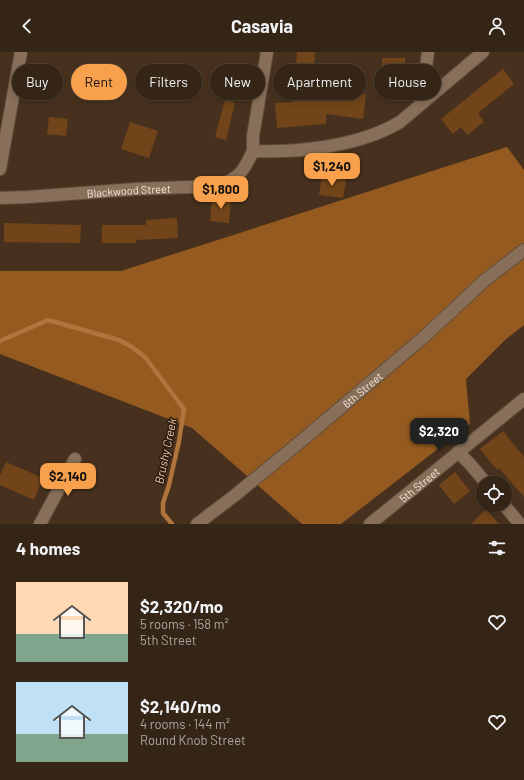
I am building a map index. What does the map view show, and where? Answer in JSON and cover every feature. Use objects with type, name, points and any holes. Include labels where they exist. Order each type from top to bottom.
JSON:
[{"type":"street","points":[[0,169],[21,52]]},
{"type":"street","points":[[267,52],[253,136],[253,151],[270,152],[310,149],[335,145],[363,138],[396,125],[483,52]]},
{"type":"street","points":[[421,104],[428,52]]},
{"type":"street","name":"Blackwood Street","points":[[0,198],[136,189],[217,186],[228,182],[240,173],[253,151]]},
{"type":"street","name":"6th Street","points":[[197,524],[300,442],[425,336],[485,280],[524,250]]},
{"type":"street","name":"5th Street","points":[[370,524],[524,399]]},
{"type":"street","points":[[458,452],[480,476]]},
{"type":"street","points":[[40,524],[74,459]]},
{"type":"street","points":[[510,512],[520,524]]},
{"type":"shaded area","points":[[507,147],[524,170],[524,325],[506,339],[466,379],[470,424],[341,524],[302,524],[192,428],[0,354],[0,271],[121,271]]},
{"type":"building","points":[[297,52],[315,52],[314,64],[296,64]]},
{"type":"building","points":[[382,58],[405,58],[405,64],[382,64]]},
{"type":"building","points":[[503,69],[514,84],[478,113],[484,122],[467,135],[461,127],[453,134],[441,119]]},
{"type":"building","points":[[225,100],[235,103],[226,140],[215,137]]},
{"type":"building","points":[[294,100],[365,100],[363,119],[326,114],[326,124],[277,128],[275,103],[294,102]]},
{"type":"building","points":[[49,117],[68,119],[66,136],[47,134]]},
{"type":"building","points":[[130,122],[158,131],[149,158],[121,149]]},
{"type":"building","points":[[322,176],[346,180],[343,198],[319,195]]},
{"type":"building","points":[[212,197],[231,198],[229,223],[210,221]]},
{"type":"building","points":[[177,218],[178,238],[136,240],[136,243],[102,243],[102,225],[146,225],[146,220]]},
{"type":"building","points":[[4,223],[81,225],[80,243],[4,242]]},
{"type":"building","points":[[503,431],[524,457],[524,497],[512,483],[512,476],[506,476],[499,468],[497,470],[480,449]]},
{"type":"building","points":[[6,462],[43,478],[34,500],[0,485],[0,475]]},
{"type":"building","points":[[455,472],[470,491],[454,504],[439,485]]},
{"type":"building","points":[[483,512],[489,512],[499,524],[471,524]]},
{"type":"waterway","name":"Brushy Creek","points":[[0,341],[48,320],[119,340],[132,347],[145,357],[184,409],[179,441],[169,485],[163,503],[163,513],[172,524]]}]
